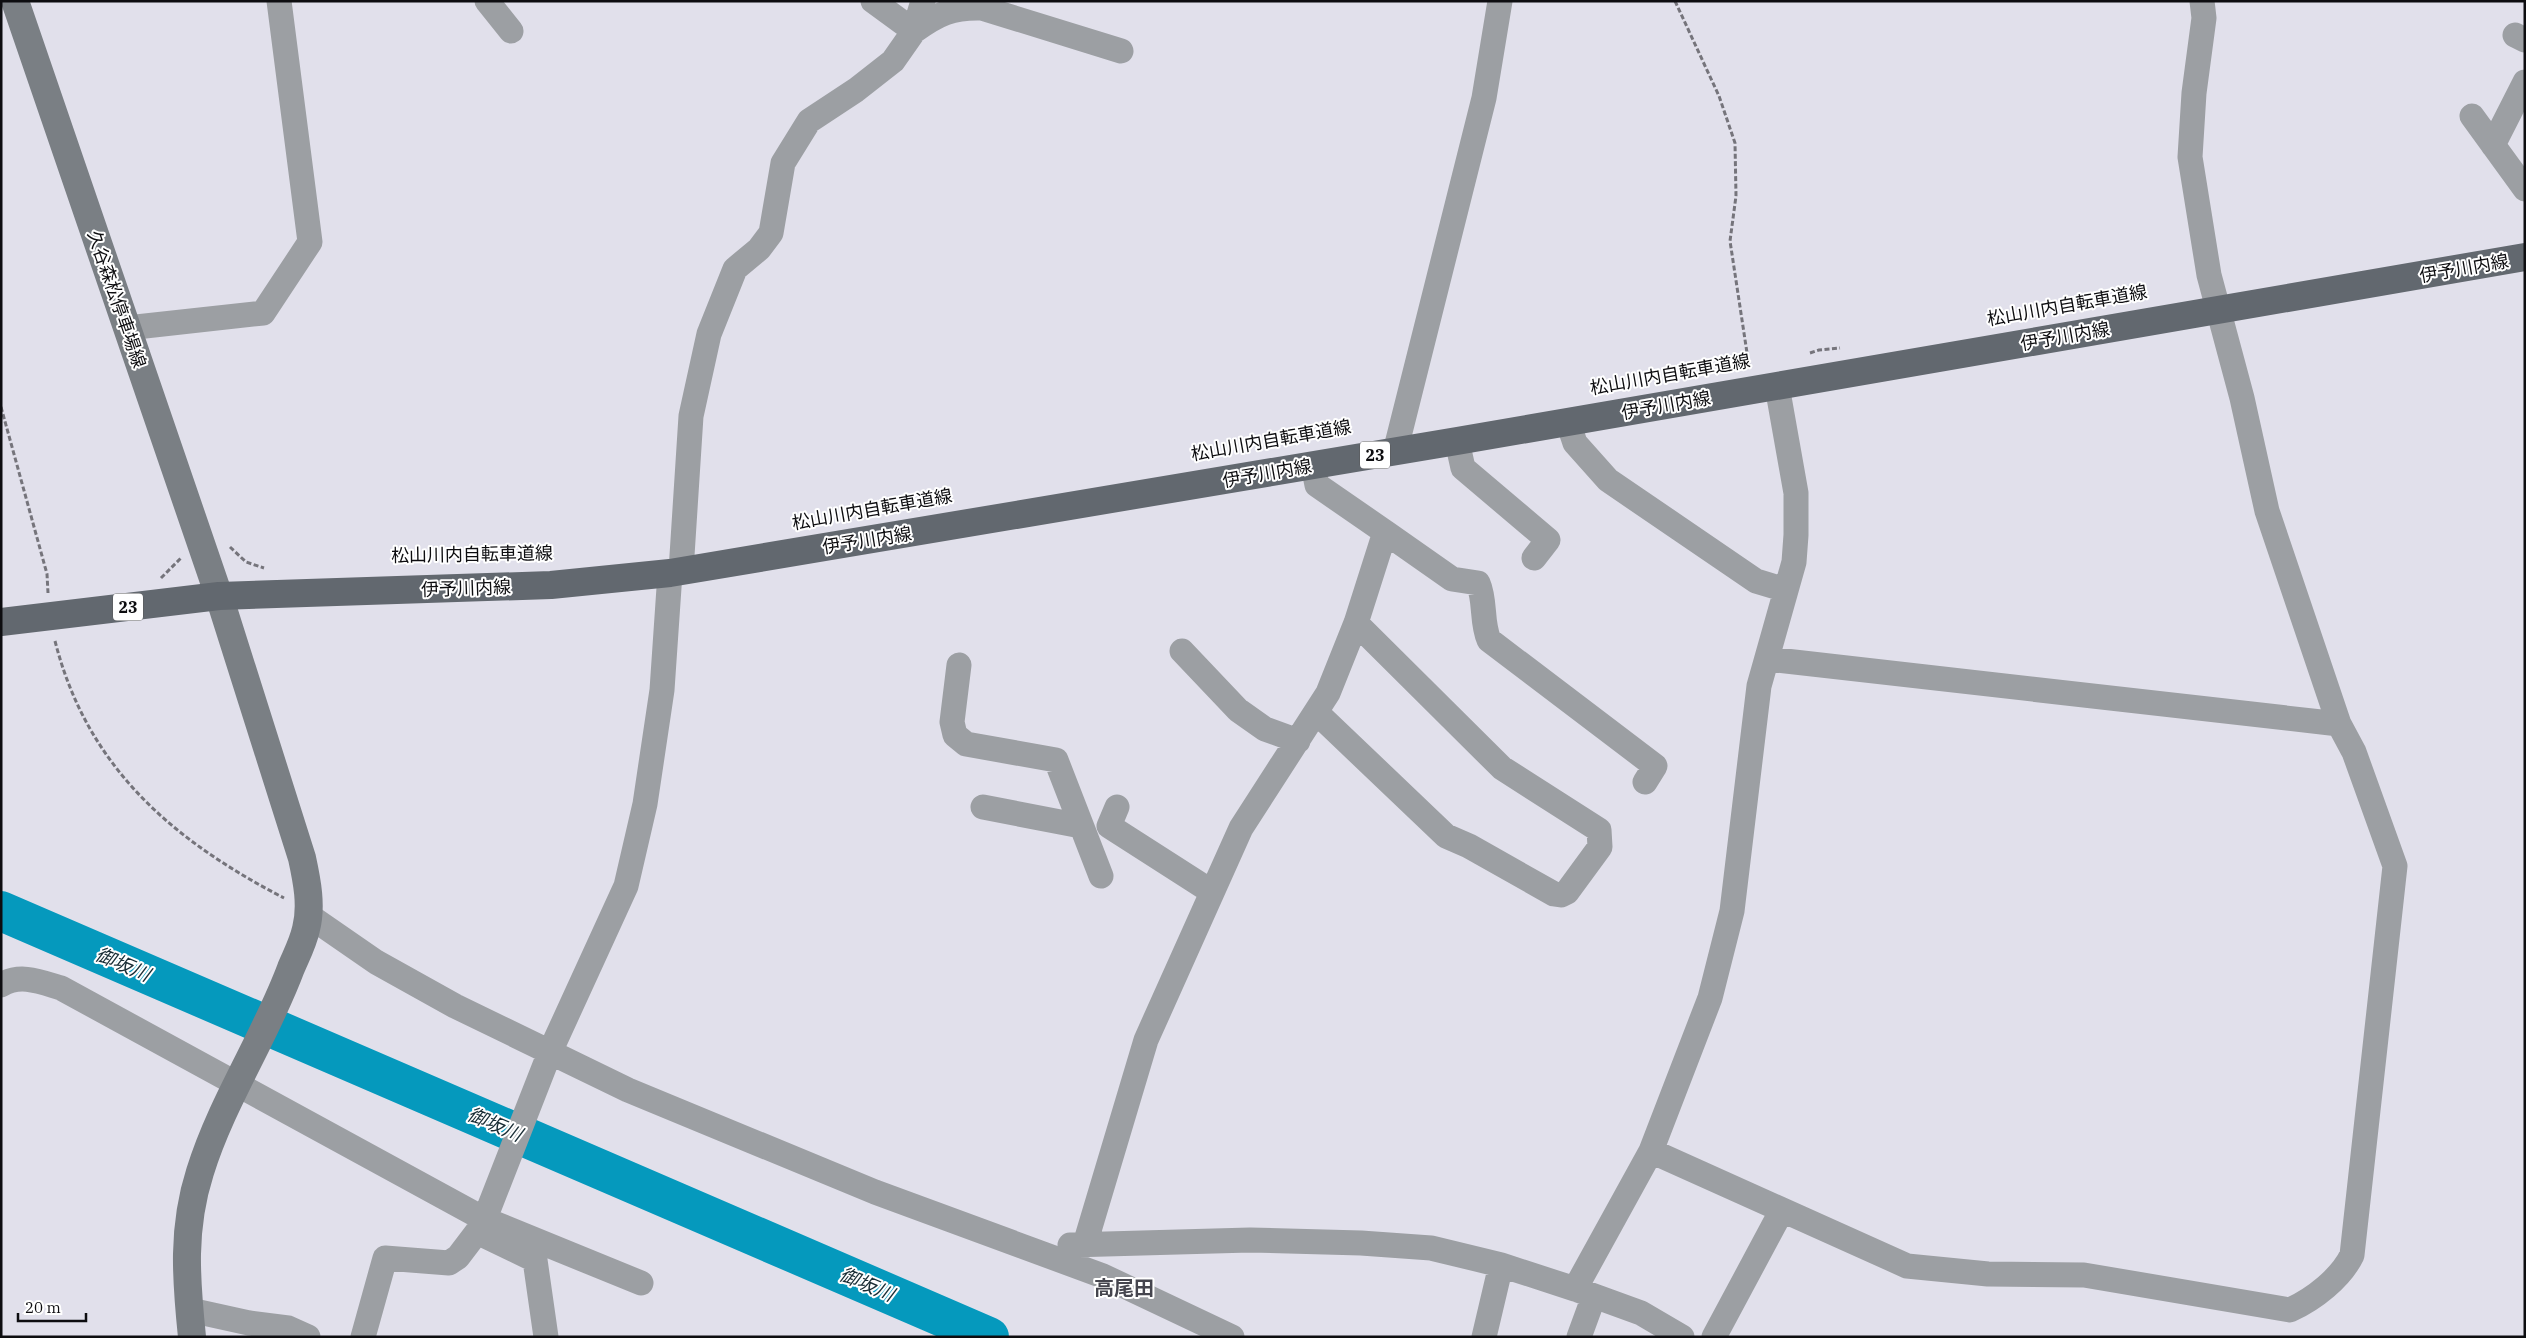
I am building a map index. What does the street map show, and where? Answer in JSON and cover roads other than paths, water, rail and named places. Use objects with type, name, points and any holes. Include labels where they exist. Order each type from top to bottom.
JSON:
[{"type":"main road","name":"伊予川内線","points":[[1,622],[219,596],[551,585],[676,572],[1395,452],[2525,257]]},
{"type":"street","name":"久谷森松停車場線","points":[[15,1],[219,596],[302,858],[308,887],[307,922]]},
{"type":"street","points":[[127,328],[263,313],[310,242],[279,1]]},
{"type":"street","points":[[487,1],[511,31]]},
{"type":"street","points":[[873,1],[914,31]]},
{"type":"street","points":[[363,1337],[385,1258],[449,1263],[458,1257],[484,1220],[548,1060],[626,886],[644,804],[662,690],[676,572],[691,416],[709,334],[735,269],[758,250],[771,233],[783,163],[809,121],[856,90],[893,61],[914,31],[923,1]]},
{"type":"street","points":[[1395,452],[1484,98],[1500,1]]},
{"type":"street","points":[[1651,1151],[1907,1266],[1988,1274],[2084,1275],[2290,1310],[2304,1304],[2345,1269],[2352,1255],[2395,866],[2354,752],[2339,724],[2267,511],[2242,398],[2209,275],[2190,157],[2194,93],[2204,18],[2202,1]]},
{"type":"street","points":[[914,31],[938,14],[968,7],[982,8],[1121,51]]},
{"type":"street","points":[[2493,145],[2525,82]]},
{"type":"street","points":[[2472,116],[2525,189]]},
{"type":"street","points":[[1579,1337],[1584,1292],[1651,1151],[1710,998],[1732,911],[1759,686],[1794,562],[1796,493],[1765,388]]},
{"type":"street","points":[[1568,422],[1575,443],[1608,480],[1756,581],[1786,590]]},
{"type":"street","points":[[1457,441],[1463,468],[1548,540],[1534,558]]},
{"type":"street","points":[[1313,465],[1317,485],[1452,578],[1478,583],[1481,590],[1485,632],[1489,640],[1655,766],[1645,782]]},
{"type":"street","points":[[1085,1244],[1146,1040],[1241,828],[1328,693],[1356,623],[1385,532]]},
{"type":"street","points":[[1316,712],[1446,836],[1469,846],[1554,894],[1561,895],[1567,892],[1600,847],[1599,830],[1502,768],[1356,623]]},
{"type":"street","points":[[1182,651],[1238,710],[1265,729],[1298,741]]},
{"type":"street","points":[[1768,659],[2339,724]]},
{"type":"street","points":[[959,665],[952,722],[955,735],[966,744],[1056,760],[1101,876]]},
{"type":"street","points":[[983,807],[1083,833],[1113,817],[1212,892]]},
{"type":"street","points":[[192,1337],[186,1269],[188,1218],[199,1173],[214,1131],[278,1003],[307,922],[548,1060],[628,1090],[875,1192],[1103,1276],[1232,1337]]},
{"type":"street","points":[[1,986],[11,980],[20,978],[61,988],[239,1081],[484,1220],[641,1283]]},
{"type":"street","points":[[1714,1337],[1782,1210]]},
{"type":"street","points":[[484,1220],[535,1260],[546,1337]]},
{"type":"street","points":[[1027,1248],[1085,1244],[1240,1240],[1378,1244],[1431,1248],[1501,1265],[1584,1292],[1641,1313],[1682,1337]]},
{"type":"street","points":[[1484,1337],[1501,1265]]},
{"type":"street","points":[[190,1310],[249,1323],[288,1328],[308,1337]]},
{"type":"waterway","name":"御坂川","points":[[1,911],[989,1337]]},
{"type":"district","name":"高尾田","points":[[1124,1287]]}]
